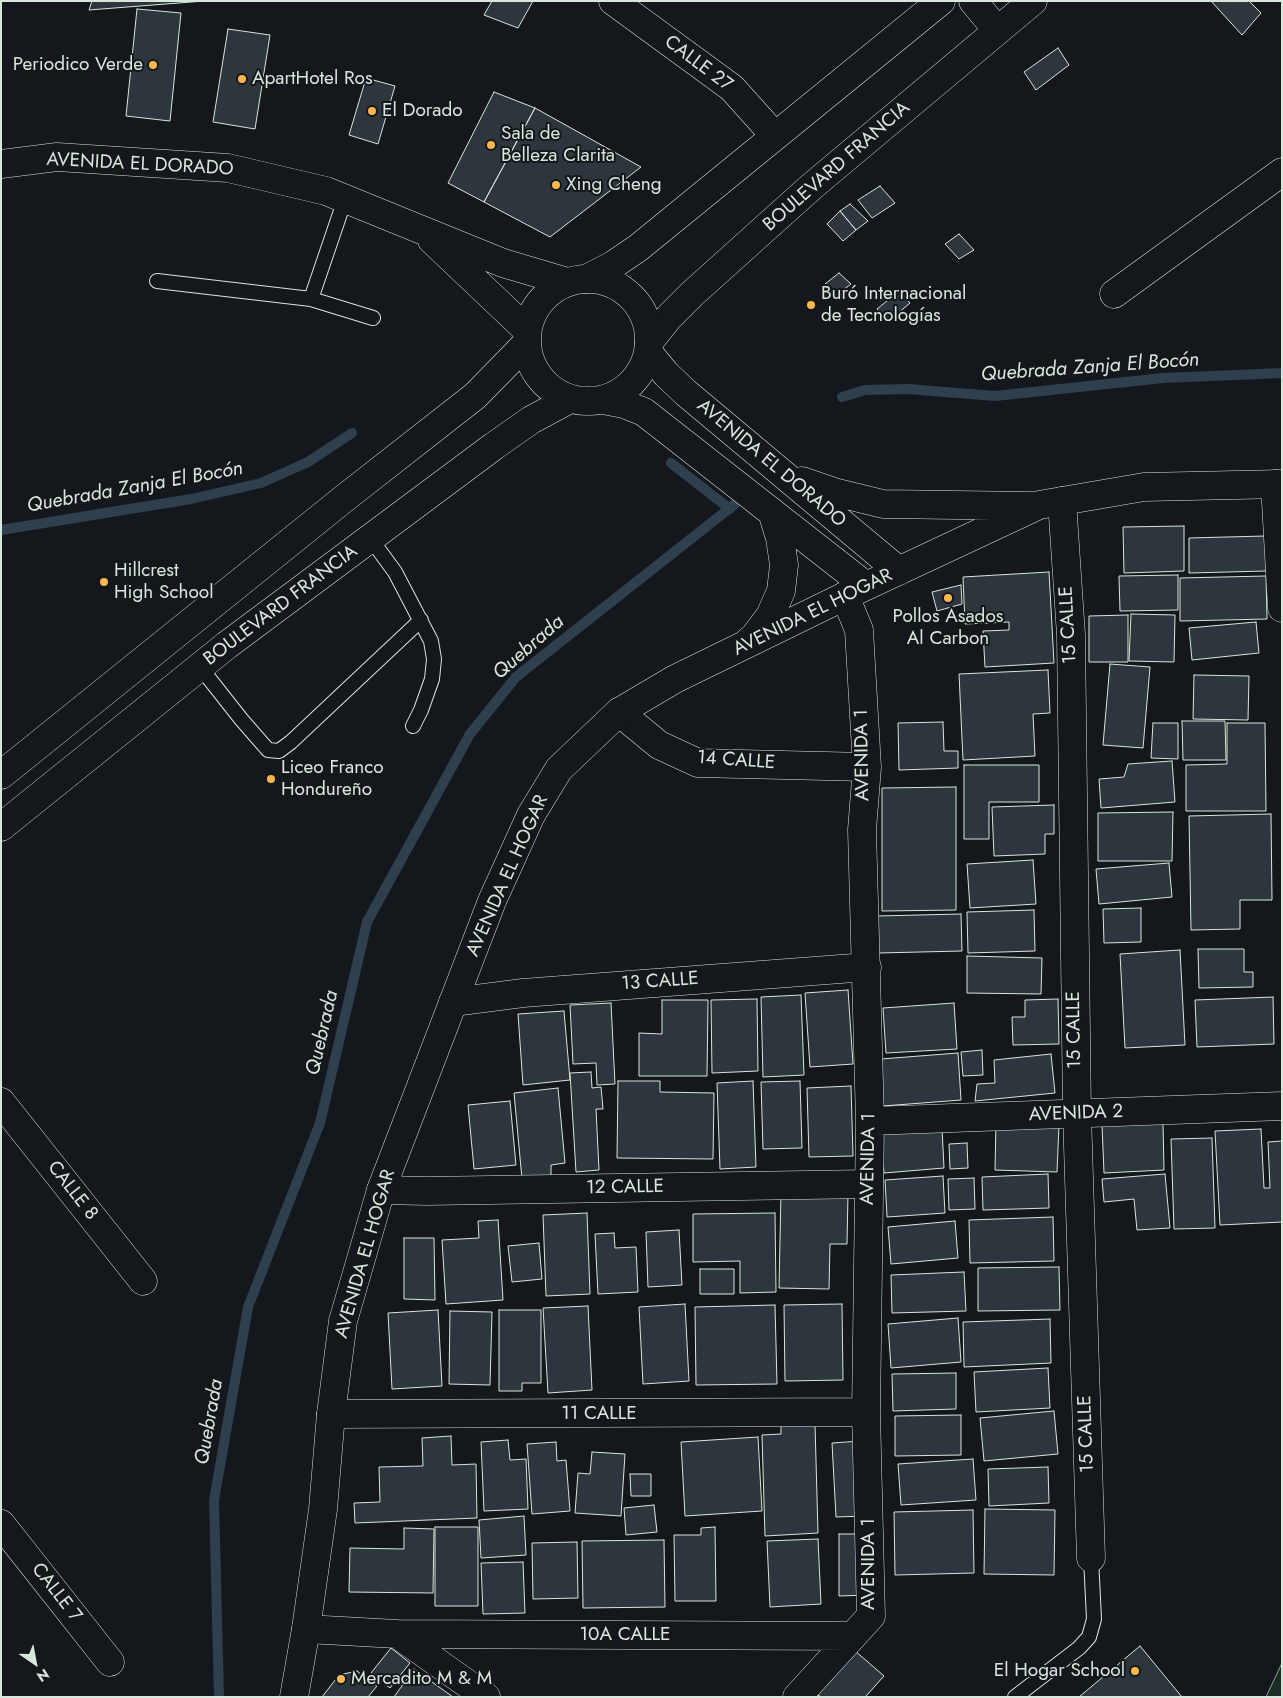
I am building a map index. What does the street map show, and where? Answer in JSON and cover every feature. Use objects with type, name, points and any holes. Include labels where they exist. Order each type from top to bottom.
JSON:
[{"type":"street","name":"CALLE 27","points":[[613,1],[732,88],[775,136]]},
{"type":"street","points":[[576,280],[606,281],[624,290],[638,304],[647,322],[649,347],[643,368],[632,382],[619,393],[603,400],[586,402],[570,400],[553,392],[539,378],[530,362],[526,337],[532,315],[540,301],[552,290],[576,280],[612,265],[638,248],[941,1]]},
{"type":"street","points":[[973,1],[998,30]]},
{"type":"street","name":"BOULEVARD FRANCIA","points":[[649,347],[669,317],[692,294],[811,188],[1033,1]]},
{"type":"street","name":"AVENIDA EL DORADO","points":[[1,164],[57,157],[228,168],[326,191],[503,263],[576,280]]},
{"type":"street","points":[[1114,294],[1282,172]]},
{"type":"street","name":"AVENIDA EL DORADO","points":[[420,229],[526,337]]},
{"type":"street","points":[[1,775],[346,497],[475,396],[526,337]]},
{"type":"street","name":"AVENIDA EL DORADO","points":[[649,347],[666,374],[686,393],[899,570]]},
{"type":"street","name":"BOULEVARD FRANCIA","points":[[1,827],[227,645],[531,420],[570,400]]},
{"type":"street","name":"AVENIDA EL DORADO","points":[[603,400],[624,404],[644,412],[772,512],[856,591]]},
{"type":"street","points":[[786,475],[834,492],[883,504],[1050,503]]},
{"type":"street","points":[[1279,484],[1282,608]]},
{"type":"street","name":"AVENIDA EL HOGAR","points":[[294,1697],[323,1510],[331,1414],[343,1321],[381,1190],[492,901],[531,815],[559,769],[619,712],[676,679],[899,570],[1050,503],[1144,487],[1279,484]]},
{"type":"street","name":"15 CALLE","points":[[1050,503],[1070,635],[1076,1114],[1091,1558]]},
{"type":"street","points":[[732,653],[754,637],[770,616],[781,591],[784,565],[780,538],[772,512]]},
{"type":"street","name":"AVENIDA 1","points":[[797,1697],[871,1616],[866,1412],[870,1121],[862,830],[867,767],[856,591]]},
{"type":"street","name":"14 CALLE","points":[[619,712],[659,744],[698,763],[867,767]]},
{"type":"street","name":"13 CALLE","points":[[454,1002],[523,993],[867,967]]},
{"type":"street","name":"CALLE 8","points":[[1,1102],[143,1281]]},
{"type":"street","name":"AVENIDA 2","points":[[870,1121],[1282,1106]]},
{"type":"street","name":"12 CALLE","points":[[381,1190],[427,1191],[868,1184]]},
{"type":"street","name":"11 CALLE","points":[[331,1414],[866,1412]]},
{"type":"street","name":"CALLE 7","points":[[1,1524],[110,1662]]},
{"type":"street","name":"10A CALLE","points":[[306,1629],[398,1634],[854,1636]]},
{"type":"street","points":[[398,1634],[486,1697]]},
{"type":"lane","points":[[312,299],[345,199]]},
{"type":"lane","points":[[157,281],[312,299],[374,318]]},
{"type":"lane","points":[[370,538],[395,572],[432,641],[434,659],[432,679],[413,726]]},
{"type":"lane","points":[[200,667],[268,750],[279,750],[291,742],[420,620]]},
{"type":"lane","points":[[1015,1697],[1079,1648],[1090,1637],[1094,1619],[1091,1558]]},
{"type":"green space","points":[[1282,1663],[1282,1697],[1266,1697]]},
{"type":"building","points":[[92,1],[204,1],[89,10]]},
{"type":"building","points":[[492,1],[533,1],[518,28],[484,15]]},
{"type":"building","points":[[1211,1],[1249,1],[1261,13],[1242,35]]},
{"type":"building","name":"Periodico Verde","points":[[137,9],[181,13],[170,121],[126,116]]},
{"type":"building","name":"ApartHotel Ros","points":[[228,29],[270,35],[255,129],[213,122]]},
{"type":"building","points":[[1058,48],[1069,65],[1036,90],[1024,72]]},
{"type":"building","name":"El Dorado","points":[[366,78],[395,86],[378,144],[349,135]]},
{"type":"building","name":"Sala de Belleza Clarita","points":[[494,92],[535,108],[484,202],[448,183]]},
{"type":"building","name":"Xing Cheng","points":[[535,108],[641,167],[550,237],[484,202]]},
{"type":"building","points":[[880,186],[895,203],[872,218],[858,200]]},
{"type":"building","points":[[850,204],[868,221],[856,230],[840,211]]},
{"type":"building","points":[[840,211],[856,230],[843,241],[827,224]]},
{"type":"building","points":[[959,234],[974,250],[959,259],[945,244]]},
{"type":"building","points":[[839,273],[851,284],[834,297],[825,284]]},
{"type":"building","points":[[899,291],[910,303],[890,320],[877,309]]},
{"type":"building","points":[[1184,526],[1184,571],[1124,573],[1123,527]]},
{"type":"building","points":[[1265,536],[1266,571],[1189,573],[1189,538]]},
{"type":"building","points":[[1049,572],[1054,663],[985,667],[983,631],[1009,630],[1009,622],[965,624],[963,577]]},
{"type":"building","points":[[1178,575],[1178,610],[1120,611],[1119,576]]},
{"type":"building","points":[[1266,576],[1267,619],[1180,621],[1180,578]]},
{"type":"building","name":"Pollos Asados Al Carbon","points":[[961,585],[962,604],[937,611],[932,592]]},
{"type":"building","points":[[1131,614],[1175,615],[1174,662],[1129,661]]},
{"type":"building","points":[[1128,615],[1128,662],[1089,662],[1089,616]]},
{"type":"building","points":[[1256,622],[1259,653],[1192,660],[1189,628]]},
{"type":"building","points":[[1110,664],[1150,667],[1143,748],[1103,745]]},
{"type":"building","points":[[1048,670],[1050,713],[1033,714],[1035,756],[963,760],[959,674]]},
{"type":"building","points":[[1194,675],[1249,676],[1248,720],[1193,719]]},
{"type":"building","points":[[1182,721],[1225,721],[1226,760],[1183,760]]},
{"type":"building","points":[[943,722],[944,751],[958,751],[958,768],[899,770],[898,723]]},
{"type":"building","points":[[1153,723],[1178,723],[1178,759],[1151,758]]},
{"type":"building","points":[[1227,723],[1265,723],[1266,811],[1186,811],[1186,765],[1227,764]]},
{"type":"building","points":[[1172,761],[1175,802],[1101,808],[1099,779],[1124,777],[1128,764]]},
{"type":"building","points":[[964,765],[1039,765],[1039,802],[989,802],[989,839],[964,839]]},
{"type":"building","points":[[956,787],[956,910],[882,911],[882,788]]},
{"type":"building","points":[[1054,805],[1054,834],[1045,834],[1045,854],[994,856],[992,807]]},
{"type":"building","points":[[1173,812],[1172,861],[1098,861],[1098,813]]},
{"type":"building","points":[[1271,814],[1272,900],[1240,900],[1240,929],[1191,930],[1189,816]]},
{"type":"building","points":[[1033,860],[1036,904],[970,908],[967,864]]},
{"type":"building","points":[[1169,863],[1172,897],[1099,904],[1096,869]]},
{"type":"building","points":[[1141,908],[1141,942],[1104,943],[1103,909]]},
{"type":"building","points":[[1034,910],[1035,951],[968,953],[967,912]]},
{"type":"building","points":[[961,914],[962,951],[878,953],[877,916]]},
{"type":"building","points":[[1198,949],[1244,949],[1244,972],[1253,972],[1253,987],[1199,988]]},
{"type":"building","points":[[1180,950],[1185,1045],[1125,1048],[1120,954]]},
{"type":"building","points":[[967,956],[1042,958],[1041,994],[967,993]]},
{"type":"building","points":[[848,990],[853,1064],[810,1067],[805,993]]},
{"type":"building","points":[[801,995],[804,1075],[763,1077],[761,997]]},
{"type":"building","points":[[1273,997],[1274,1044],[1197,1047],[1195,1000]]},
{"type":"building","points":[[757,999],[758,1071],[712,1073],[711,1000]]},
{"type":"building","points":[[1058,999],[1059,1044],[1013,1045],[1012,1017],[1025,1017],[1025,1000]]},
{"type":"building","points":[[662,1000],[708,1000],[707,1076],[639,1076],[639,1033],[662,1034]]},
{"type":"building","points":[[611,1003],[615,1084],[597,1085],[596,1063],[573,1064],[570,1005]]},
{"type":"building","points":[[954,1003],[957,1049],[886,1053],[883,1008]]},
{"type":"building","points":[[564,1011],[570,1080],[523,1085],[518,1014]]},
{"type":"building","points":[[982,1050],[983,1075],[963,1076],[961,1052]]},
{"type":"building","points":[[958,1053],[961,1100],[883,1106],[881,1059]]},
{"type":"building","points":[[1051,1054],[1055,1093],[975,1101],[977,1084],[995,1083],[994,1060]]},
{"type":"building","points":[[591,1072],[592,1088],[601,1087],[603,1109],[596,1109],[599,1170],[576,1172],[570,1073]]},
{"type":"building","points":[[618,1081],[660,1081],[660,1092],[714,1093],[713,1159],[617,1158]]},
{"type":"building","points":[[753,1081],[756,1167],[720,1169],[717,1083]]},
{"type":"building","points":[[800,1081],[802,1148],[763,1149],[761,1082]]},
{"type":"building","points":[[851,1086],[853,1156],[809,1157],[807,1088]]},
{"type":"building","points":[[558,1088],[565,1163],[551,1165],[551,1176],[522,1179],[514,1093]]},
{"type":"building","points":[[510,1101],[516,1165],[474,1169],[468,1105]]},
{"type":"building","points":[[996,1122],[1059,1125],[1057,1172],[995,1170]]},
{"type":"building","points":[[1163,1123],[1164,1170],[1104,1173],[1102,1125]]},
{"type":"building","points":[[942,1128],[944,1168],[884,1173],[881,1133]]},
{"type":"building","points":[[1261,1129],[1264,1188],[1270,1188],[1268,1142],[1282,1141],[1282,1222],[1220,1225],[1215,1131]]},
{"type":"building","points":[[1212,1138],[1215,1228],[1174,1229],[1171,1139]]},
{"type":"building","points":[[967,1143],[968,1168],[950,1169],[949,1144]]},
{"type":"building","points":[[1048,1174],[1049,1208],[983,1210],[982,1177]]},
{"type":"building","points":[[1165,1174],[1170,1228],[1137,1230],[1134,1199],[1104,1202],[1102,1179]]},
{"type":"building","points":[[943,1176],[945,1213],[887,1217],[885,1180]]},
{"type":"building","points":[[974,1178],[975,1209],[949,1210],[948,1179]]},
{"type":"building","points":[[781,1192],[848,1193],[847,1244],[830,1244],[829,1289],[779,1288]]},
{"type":"building","points":[[587,1213],[590,1294],[546,1296],[543,1215]]},
{"type":"building","points":[[775,1213],[776,1292],[740,1293],[740,1261],[693,1262],[693,1214]]},
{"type":"building","points":[[1053,1217],[1054,1261],[970,1263],[969,1220]]},
{"type":"building","points":[[498,1220],[503,1300],[446,1304],[442,1240],[479,1238],[478,1221]]},
{"type":"building","points":[[955,1221],[958,1258],[891,1264],[888,1227]]},
{"type":"building","points":[[679,1230],[682,1285],[648,1287],[646,1232]]},
{"type":"building","points":[[614,1233],[615,1248],[636,1247],[638,1292],[598,1294],[595,1234]]},
{"type":"building","points":[[404,1238],[434,1238],[435,1300],[404,1299]]},
{"type":"building","points":[[539,1243],[542,1279],[512,1282],[508,1246]]},
{"type":"building","points":[[1059,1267],[1060,1310],[978,1311],[978,1268]]},
{"type":"building","points":[[700,1269],[734,1269],[734,1294],[700,1294]]},
{"type":"building","points":[[964,1272],[966,1311],[892,1313],[891,1275]]},
{"type":"building","points":[[685,1304],[689,1381],[643,1384],[639,1307]]},
{"type":"building","points":[[842,1304],[843,1380],[785,1381],[784,1305]]},
{"type":"building","points":[[775,1305],[777,1384],[696,1385],[695,1307]]},
{"type":"building","points":[[588,1306],[592,1390],[548,1393],[543,1308]]},
{"type":"building","points":[[438,1310],[442,1386],[392,1389],[388,1313]]},
{"type":"building","points":[[499,1310],[541,1310],[541,1383],[522,1383],[522,1391],[499,1391]]},
{"type":"building","points":[[450,1311],[492,1312],[490,1385],[449,1384]]},
{"type":"building","points":[[958,1318],[961,1362],[891,1368],[888,1324]]},
{"type":"building","points":[[1050,1319],[1051,1363],[964,1367],[963,1322]]},
{"type":"building","points":[[1048,1368],[1050,1408],[976,1412],[974,1372]]},
{"type":"building","points":[[956,1373],[956,1409],[893,1411],[892,1374]]},
{"type":"building","points":[[1054,1411],[1058,1454],[984,1461],[980,1418]]},
{"type":"building","points":[[961,1415],[961,1455],[895,1456],[895,1416]]},
{"type":"building","points":[[815,1424],[818,1533],[765,1536],[762,1435],[781,1434],[781,1425]]},
{"type":"building","points":[[451,1436],[452,1465],[476,1464],[477,1518],[355,1523],[354,1503],[380,1502],[379,1467],[423,1466],[422,1438]]},
{"type":"building","points":[[758,1437],[762,1511],[685,1516],[681,1442]]},
{"type":"building","points":[[508,1440],[510,1460],[526,1459],[528,1509],[484,1511],[481,1442]]},
{"type":"building","points":[[861,1441],[865,1516],[836,1517],[832,1443]]},
{"type":"building","points":[[556,1442],[557,1461],[566,1460],[570,1511],[532,1514],[527,1444]]},
{"type":"building","points":[[592,1452],[625,1454],[621,1516],[575,1513],[578,1473],[590,1474]]},
{"type":"building","points":[[973,1459],[976,1500],[901,1505],[898,1464]]},
{"type":"building","points":[[1048,1467],[1049,1503],[989,1506],[988,1469]]},
{"type":"building","points":[[630,1474],[651,1474],[651,1496],[631,1496]]},
{"type":"building","points":[[654,1505],[657,1532],[626,1535],[624,1508]]},
{"type":"building","points":[[985,1509],[1055,1510],[1054,1575],[984,1574]]},
{"type":"building","points":[[973,1510],[974,1573],[895,1575],[894,1512]]},
{"type":"building","points":[[524,1516],[526,1555],[481,1558],[479,1520]]},
{"type":"building","points":[[435,1527],[478,1527],[478,1606],[435,1606]]},
{"type":"building","points":[[715,1527],[716,1601],[675,1601],[674,1535],[701,1535],[701,1528]]},
{"type":"building","points":[[404,1528],[434,1529],[433,1593],[349,1592],[350,1548],[404,1549]]},
{"type":"building","points":[[839,1534],[867,1534],[867,1595],[839,1596]]},
{"type":"building","points":[[818,1539],[821,1604],[770,1607],[767,1541]]},
{"type":"building","points":[[664,1540],[665,1607],[583,1608],[582,1541]]},
{"type":"building","points":[[577,1542],[578,1598],[533,1599],[532,1543]]},
{"type":"building","points":[[523,1562],[525,1613],[483,1614],[481,1563]]},
{"type":"building","name":"El Hogar School","points":[[1140,1646],[1182,1697],[1079,1697]]},
{"type":"building","points":[[391,1648],[410,1663],[390,1688],[371,1673]]},
{"type":"building","points":[[854,1650],[884,1676],[867,1697],[822,1697],[815,1694]]},
{"type":"building","points":[[414,1669],[453,1697],[394,1697]]},
{"type":"building","points":[[357,1671],[377,1686],[368,1697],[322,1697],[339,1675]]},
{"type":"waterway","name":"Quebrada Zanja El Bocón","points":[[842,397],[865,390],[908,389],[995,396],[1163,378],[1282,373]]},
{"type":"waterway","name":"Quebrada Zanja El Bocón","points":[[1,530],[191,499],[261,483],[308,462],[352,433]]},
{"type":"waterway","name":"Quebrada Zanja El Bocón","points":[[671,463],[730,509]]},
{"type":"waterway","name":"Quebrada","points":[[219,1697],[214,1500],[248,1307],[320,1123],[367,922],[470,734],[516,677],[735,504]]},
{"type":"place","name":"Periodico Verde","points":[[153,65]]},
{"type":"place","name":"ApartHotel Ros","points":[[242,79]]},
{"type":"place","name":"El Dorado","points":[[372,111]]},
{"type":"place","name":"Sala de Belleza Clarita","points":[[491,145]]},
{"type":"place","name":"Xing Cheng","points":[[556,185]]},
{"type":"place","name":"Buró Internacional de Tecnologías","points":[[811,305]]},
{"type":"place","name":"Hillcrest High School","points":[[104,582]]},
{"type":"place","name":"Pollos Asados Al Carbon","points":[[948,598]]},
{"type":"place","name":"Liceo Franco Hondureño","points":[[271,779]]},
{"type":"place","name":"El Hogar School","points":[[1135,1671]]},
{"type":"place","name":"Mercadito M & M","points":[[341,1679]]}]
